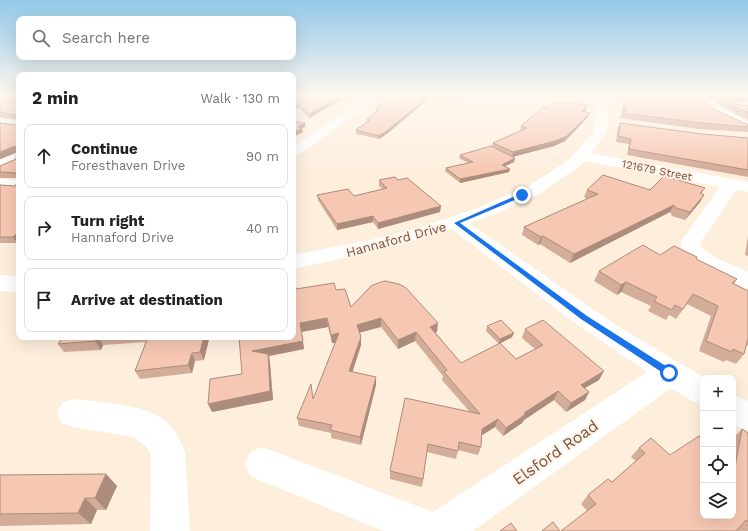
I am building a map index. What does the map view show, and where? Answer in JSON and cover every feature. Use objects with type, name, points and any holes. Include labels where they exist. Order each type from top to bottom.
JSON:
[{"type":"street","points":[[296,150],[339,121]]},
{"type":"street","name":"Hannaford Drive","points":[[296,262],[344,254],[456,223],[516,198],[545,183],[583,156],[598,138],[609,121]]},
{"type":"street","points":[[736,121],[748,127]]},
{"type":"street","points":[[0,122],[16,124]]},
{"type":"street","points":[[0,152],[16,155]]},
{"type":"street","name":"121679 Street","points":[[583,156],[739,185],[692,240],[690,246],[693,252],[713,265],[748,280]]},
{"type":"street","points":[[0,166],[16,158]]},
{"type":"street","points":[[0,184],[16,184]]},
{"type":"street","points":[[456,223],[584,318],[669,373],[700,390]]},
{"type":"street","points":[[0,283],[16,284]]},
{"type":"street","name":"Elsford Road","points":[[440,531],[669,373]]},
{"type":"street","points":[[736,411],[748,417]]},
{"type":"street","points":[[73,413],[140,423],[158,435],[168,452],[170,531]]},
{"type":"street","points":[[262,464],[431,531]]},
{"type":"building","points":[[369,121],[399,121],[379,136],[356,130]]},
{"type":"building","points":[[527,121],[582,121],[567,136],[555,141],[513,152],[493,143],[527,128],[521,126]]},
{"type":"building","points":[[684,121],[739,121],[748,125],[748,127]]},
{"type":"building","points":[[296,122],[305,123],[298,127],[302,128],[296,131]]},
{"type":"building","points":[[0,123],[16,125],[16,147],[15,146],[0,152]]},
{"type":"building","points":[[620,123],[702,134],[748,138],[748,170],[629,149],[631,139],[618,136]]},
{"type":"building","points":[[491,146],[515,158],[502,165],[510,169],[460,179],[446,168],[473,162],[460,155]]},
{"type":"building","points":[[16,159],[16,173],[0,172],[0,166]]},
{"type":"building","points":[[603,175],[650,190],[664,176],[705,188],[700,193],[704,195],[690,212],[676,208],[674,205],[574,254],[524,227],[598,194],[587,190]]},
{"type":"building","points":[[395,177],[398,180],[407,178],[441,206],[378,223],[373,216],[337,224],[317,195],[348,189],[354,196],[387,188],[379,180]]},
{"type":"building","points":[[16,184],[16,234],[13,237],[0,237],[0,185],[15,186]]},
{"type":"building","points":[[643,245],[660,255],[674,246],[697,257],[696,259],[737,279],[732,283],[748,291],[748,338],[744,354],[733,349],[732,352],[706,341],[718,306],[693,294],[683,309],[675,305],[672,310],[654,301],[657,297],[626,282],[621,285],[599,271]]},
{"type":"building","points":[[385,281],[399,284],[406,288],[438,323],[430,327],[461,363],[500,343],[516,359],[543,345],[525,329],[543,320],[604,371],[581,385],[589,392],[571,403],[558,391],[524,413],[526,414],[506,428],[498,419],[482,429],[481,447],[459,442],[458,451],[428,444],[423,479],[390,471],[405,398],[480,414],[444,372],[447,370],[416,332],[398,340],[381,318],[357,325],[361,337],[349,371],[376,377],[360,437],[330,430],[332,425],[297,418],[311,384],[313,399],[339,333],[331,335],[327,318],[300,323],[303,341],[252,351],[268,354],[270,391],[208,404],[210,379],[242,374],[239,340],[296,340],[296,289],[334,283],[336,290],[345,289],[351,307],[371,286]]},
{"type":"building","points":[[501,320],[514,333],[500,339],[487,326]]},
{"type":"building","points":[[61,340],[96,340],[95,341],[58,344]]},
{"type":"building","points":[[147,340],[203,340],[200,352],[192,353],[188,365],[135,371]]},
{"type":"building","points":[[742,429],[748,433],[748,522],[746,520],[736,531],[561,531],[596,504],[588,495],[608,479],[612,482],[645,453],[639,448],[651,438],[670,455],[700,437],[700,519],[736,519],[736,462]]},
{"type":"building","points":[[106,474],[95,498],[85,498],[78,513],[0,514],[0,475]]},
{"type":"building","points":[[553,522],[560,531],[542,531]]},
{"type":"building","points":[[511,523],[517,531],[500,531]]},
{"type":"route","points":[[522,195],[456,223],[584,318],[669,373]]}]
